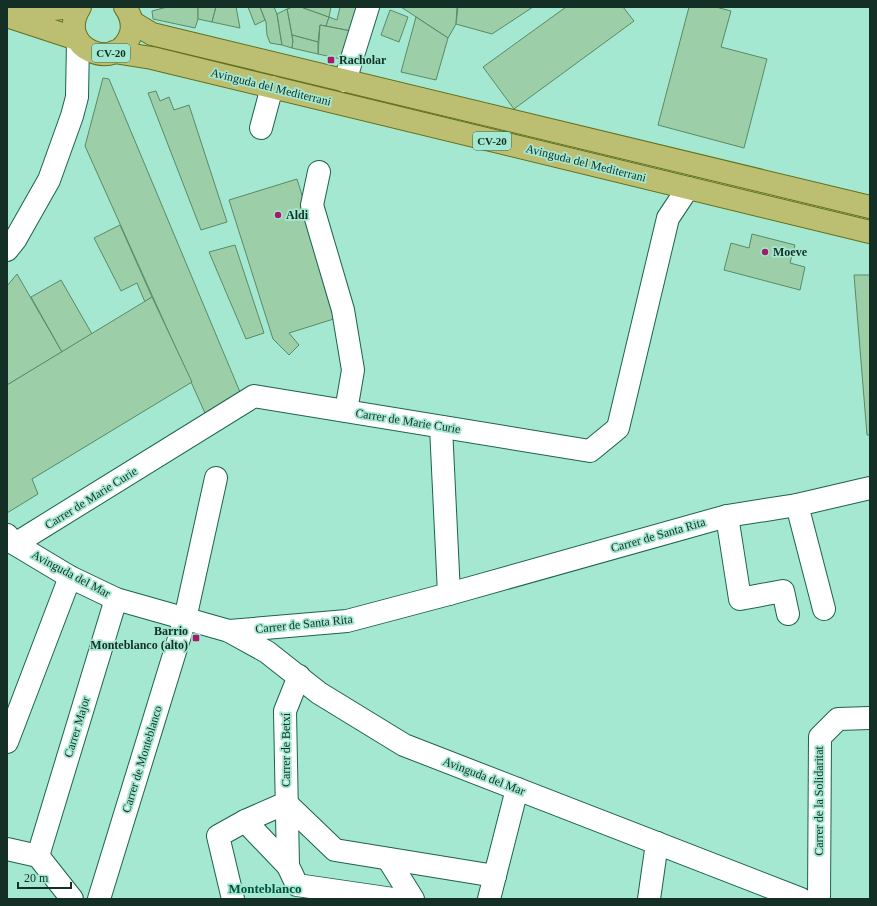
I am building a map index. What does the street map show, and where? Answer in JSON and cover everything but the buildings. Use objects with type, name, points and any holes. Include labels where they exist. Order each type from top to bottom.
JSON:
[{"type":"main road","name":"CV-20","points":[[7,15],[71,7]]},
{"type":"main road","name":"CV-20","points":[[77,40],[74,30],[74,22],[76,13],[80,7]]},
{"type":"main road","name":"CV-20","points":[[7,15],[77,40],[87,50],[107,53],[122,47],[128,40],[131,31],[128,15]]},
{"type":"main road","name":"Avinguda del Mediterrani","points":[[128,15],[152,34],[870,207]]},
{"type":"main road","name":"Avinguda del Mediterrani","points":[[107,53],[152,58],[870,232]]},
{"type":"street","points":[[345,81],[368,7]]},
{"type":"street","points":[[7,250],[16,240],[49,180],[72,116],[77,96],[77,40]]},
{"type":"street","points":[[77,96],[107,53]]},
{"type":"street","points":[[261,128],[272,87]]},
{"type":"street","points":[[319,172],[312,205],[343,310],[353,370],[346,411]]},
{"type":"street","name":"Carrer de Marie Curie","points":[[660,181],[668,218]]},
{"type":"street","name":"Carrer de Marie Curie","points":[[11,539],[254,396],[590,451],[618,428],[668,218],[688,188]]},
{"type":"street","points":[[441,427],[449,594]]},
{"type":"street","points":[[185,619],[216,478]]},
{"type":"street","name":"Carrer de Santa Rita","points":[[228,631],[347,621],[727,516],[797,505],[870,488]]},
{"type":"street","points":[[797,505],[824,609]]},
{"type":"street","points":[[727,516],[740,599],[783,591],[788,614]]},
{"type":"street","name":"Avinguda del Mar","points":[[11,539],[70,577],[116,599],[228,631],[267,652],[319,693],[404,745],[801,899]]},
{"type":"street","points":[[7,742],[70,577]]},
{"type":"street","name":"Carrer Major","points":[[38,856],[116,599]]},
{"type":"street","name":"Carrer de Monteblanco","points":[[99,899],[185,619]]},
{"type":"street","name":"Carrer de Betxí","points":[[288,866],[285,711],[299,676]]},
{"type":"street","name":"Carrer de la Solidaritat","points":[[818,899],[820,737],[838,719],[870,718]]},
{"type":"street","points":[[488,899],[517,789]]},
{"type":"street","name":"Carrer de Betxí","points":[[286,803],[244,821],[288,866],[297,885],[393,899]]},
{"type":"street","name":"Carrer de Betxí","points":[[286,803],[335,850],[495,876]]},
{"type":"street","points":[[233,899],[218,836],[244,821]]},
{"type":"street","points":[[649,899],[657,843]]},
{"type":"street","points":[[7,849],[38,856],[72,899]]},
{"type":"street","points":[[388,859],[412,899]]},
{"type":"place","name":"Racholar","points":[[331,60]]},
{"type":"place","name":"Aldi","points":[[278,215]]},
{"type":"place","name":"Moeve","points":[[765,252]]},
{"type":"place","name":"Barrio Monteblanco (alto)","points":[[196,638]]},
{"type":"district","name":"Monteblanco","points":[[265,888]]}]
